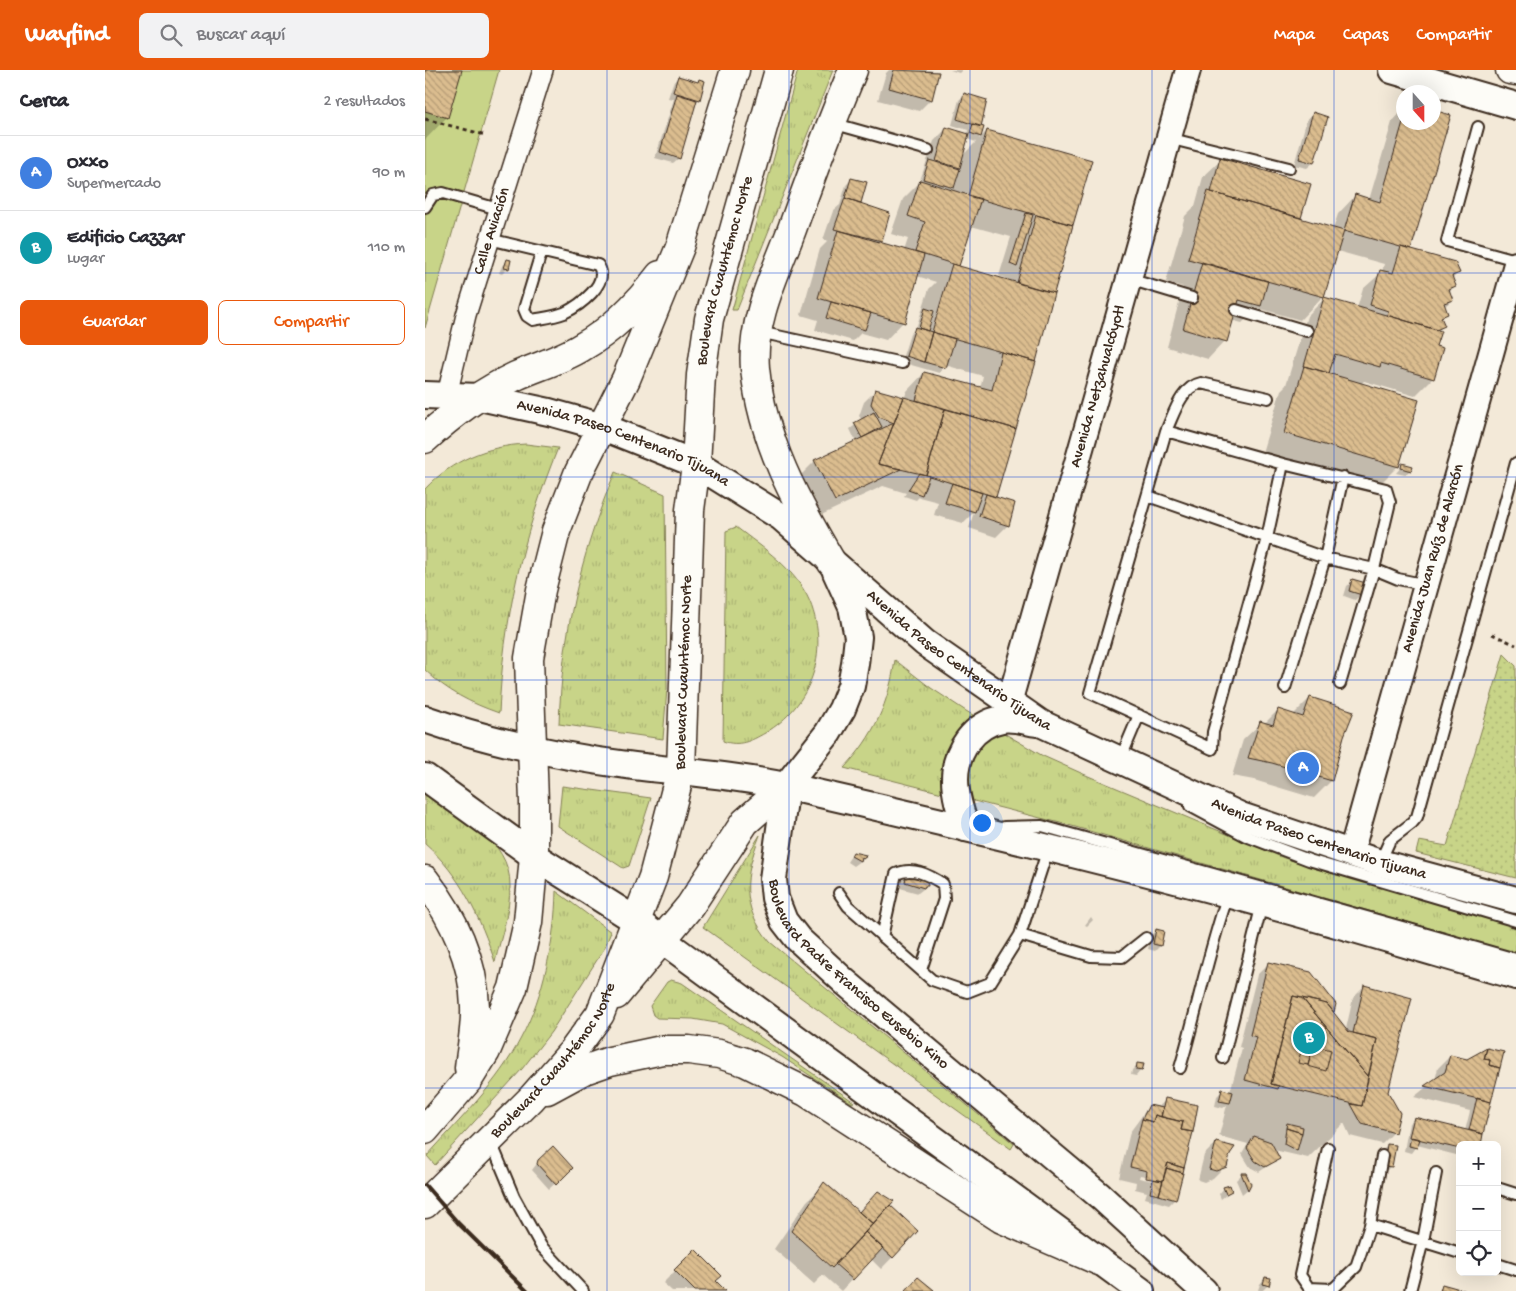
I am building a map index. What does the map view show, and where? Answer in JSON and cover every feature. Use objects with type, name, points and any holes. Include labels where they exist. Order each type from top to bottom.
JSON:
[{"type":"main road","points":[[425,1130],[468,1080],[489,1043],[513,988],[528,922],[534,856],[529,658],[541,590],[556,531],[578,474],[627,380],[680,247],[735,70]]},
{"type":"main road","name":"Boulevard Cuauhtémoc Norte","points":[[425,1204],[491,1141],[531,1099],[568,1056],[600,1014],[653,877],[681,770],[690,510],[696,464],[701,375],[709,319],[779,70]]},
{"type":"main road","points":[[600,1014],[663,941],[690,906],[745,822],[786,786],[828,733],[842,709],[851,686],[858,637],[852,607],[832,564],[803,514],[774,452],[758,388],[755,366],[757,332],[777,270],[831,122],[853,70]]},
{"type":"main road","points":[[1392,70],[1516,106]]},
{"type":"main road","points":[[1510,70],[1516,71]]},
{"type":"main road","points":[[425,439],[459,410],[517,375],[557,360],[583,347],[607,331],[645,294],[680,247]]},
{"type":"main road","name":"Avenida Paseo Centenario Tijuana","points":[[435,399],[480,397],[509,402],[603,427],[696,464],[781,517],[832,564],[925,643],[1040,723],[1241,816],[1380,863],[1516,900]]},
{"type":"main road","points":[[425,719],[467,732],[532,748],[635,766],[681,770],[786,786],[966,828],[1262,903],[1516,976]]},
{"type":"main road","points":[[966,828],[955,778],[961,753],[967,741],[982,727],[1003,719],[1040,723]]},
{"type":"main road","points":[[425,777],[534,856],[635,920],[1141,1291]]},
{"type":"main road","name":"Boulevard Padre Francisco Eusebio Kino","points":[[786,786],[773,879],[775,898],[784,921],[798,939],[853,988],[1100,1196],[1204,1291]]},
{"type":"main road","points":[[425,880],[451,919],[473,982],[476,1009],[468,1080]]},
{"type":"main road","points":[[531,1099],[584,1070],[635,1054],[662,1050],[689,1050],[719,1054],[745,1062],[806,1092],[1003,1219],[1099,1261]]},
{"type":"street","name":"Calle Aviación","points":[[435,399],[466,315],[543,70]]},
{"type":"street","name":"Avenida Netzahualcóyotl","points":[[1009,703],[1188,70]]},
{"type":"street","name":"Avenida Juan Ruíz de Alarcón","points":[[1351,853],[1428,585],[1516,264]]},
{"type":"lane","points":[[831,122],[927,150]]},
{"type":"lane","points":[[1478,127],[1447,241],[1516,260]]},
{"type":"lane","points":[[1168,138],[1289,168]]},
{"type":"lane","points":[[425,207],[433,195],[443,193],[498,209]]},
{"type":"lane","points":[[489,239],[598,266],[602,271],[603,278],[598,287],[565,312],[533,320],[527,316],[524,309],[541,253]]},
{"type":"lane","points":[[1128,279],[1192,298]]},
{"type":"lane","points":[[1236,310],[1307,331]]},
{"type":"lane","points":[[757,332],[902,363]]},
{"type":"lane","points":[[1269,398],[1213,384],[1196,384],[1187,389],[1166,431],[1090,693],[1212,748],[1213,732],[1267,538],[1283,464]]},
{"type":"lane","points":[[1166,431],[1283,464],[1343,477],[1386,490],[1389,495],[1389,502],[1374,569],[1340,684]]},
{"type":"lane","points":[[1380,863],[1390,840],[1417,817],[1516,463]]},
{"type":"lane","points":[[1285,688],[1325,558],[1343,477]]},
{"type":"lane","points":[[1148,496],[1325,558],[1374,569],[1398,579],[1428,585]]},
{"type":"lane","points":[[1139,715],[1120,760],[1147,784],[1163,792]]},
{"type":"lane","points":[[1180,801],[1247,836],[1309,860],[1516,921]]},
{"type":"lane","points":[[966,828],[1042,826],[1516,960]]},
{"type":"lane","points":[[839,892],[848,906],[932,980],[967,992],[990,983],[1020,935],[1048,848]]},
{"type":"lane","points":[[882,937],[896,874],[905,870],[928,874],[943,884],[944,899],[921,970]]},
{"type":"lane","points":[[1180,1068],[1195,1019],[1212,940],[1228,894]]},
{"type":"lane","points":[[1223,1058],[1262,903]]},
{"type":"lane","points":[[1020,935],[1091,956],[1121,957],[1146,938]]},
{"type":"lane","points":[[491,1141],[514,1197],[541,1246],[583,1291]]},
{"type":"lane","points":[[1328,1148],[1300,1275],[1309,1288],[1333,1289],[1356,1267],[1370,1225],[1383,1156]]},
{"type":"lane","points":[[1410,1291],[1423,1242],[1436,1173]]},
{"type":"lane","points":[[1501,1189],[1516,1194]]},
{"type":"lane","points":[[1370,1225],[1456,1252]]},
{"type":"lane","points":[[1501,1265],[1516,1270]]},
{"type":"path","points":[[425,119],[486,135]]},
{"type":"path","points":[[1492,634],[1516,645]]},
{"type":"green space","points":[[425,70],[499,70],[425,328]]},
{"type":"green space","points":[[798,70],[833,70],[737,310],[732,310]]},
{"type":"green space","points":[[526,444],[558,448],[535,512],[517,578],[505,645],[499,713],[459,696],[425,670],[425,489],[447,470],[471,456],[484,451]]},
{"type":"green space","points":[[615,472],[665,494],[667,689],[663,739],[559,724],[564,658],[575,596],[592,534]]},
{"type":"green space","points":[[736,527],[788,569],[804,590],[816,621],[818,640],[817,658],[812,676],[805,693],[794,708],[781,722],[765,733],[750,741],[729,743],[723,741],[726,531]]},
{"type":"green space","points":[[1504,654],[1516,666],[1516,878],[1416,853],[1419,841],[1447,846]]},
{"type":"green space","points":[[895,660],[931,688],[966,711],[1043,756],[1081,773],[1284,858],[1516,926],[1516,953],[1072,826],[844,768],[855,756],[872,731],[889,690]]},
{"type":"green space","points":[[425,786],[466,816],[492,841],[501,854],[508,870],[510,886],[509,905],[495,962],[468,898],[449,869],[425,844]]},
{"type":"green space","points":[[562,786],[651,798],[629,866],[623,868],[558,826]]},
{"type":"green space","points":[[760,835],[748,878],[749,903],[760,929],[770,942],[1014,1144],[1011,1149],[703,927]]},
{"type":"green space","points":[[556,891],[611,932],[604,949],[551,1032],[522,1069],[435,1165],[427,1156],[490,1085],[512,1054],[529,1021],[542,985],[551,947]]},
{"type":"green space","points":[[671,980],[682,983],[854,1102],[852,1103],[782,1057],[722,1024],[693,1019],[657,1018],[653,1015],[650,1006],[667,982]]},
{"type":"building","points":[[425,70],[462,70],[448,118],[425,111]]},
{"type":"building","points":[[894,70],[939,72],[932,100],[889,88]]},
{"type":"building","points":[[678,76],[698,82],[699,79],[705,81],[700,100],[673,92]]},
{"type":"building","points":[[964,93],[987,100],[981,127],[957,119]]},
{"type":"building","points":[[677,94],[697,100],[680,159],[660,152]]},
{"type":"building","points":[[1313,112],[1328,117],[1314,163],[1299,159]]},
{"type":"building","points":[[1441,112],[1451,115],[1411,250],[1344,231],[1355,194],[1380,202],[1401,130],[1441,130]]},
{"type":"building","points":[[973,124],[984,127],[981,137],[970,133]]},
{"type":"building","points":[[946,127],[969,134],[960,168],[936,161]]},
{"type":"building","points":[[987,130],[1092,160],[1073,225],[968,196]]},
{"type":"building","points":[[1220,158],[1311,184],[1301,218],[1211,192]]},
{"type":"building","points":[[929,160],[960,169],[954,188],[923,179]]},
{"type":"building","points":[[851,178],[867,182],[861,203],[845,198]]},
{"type":"building","points":[[920,180],[981,199],[959,266],[915,252],[925,222],[908,216]]},
{"type":"building","points":[[1208,191],[1344,231],[1324,297],[1188,259]]},
{"type":"building","points":[[845,198],[890,213],[882,241],[834,229]]},
{"type":"building","points":[[1026,213],[1033,215],[1017,267],[1010,264]]},
{"type":"building","points":[[1036,215],[1073,225],[1054,293],[1017,283]]},
{"type":"building","points":[[838,230],[924,255],[905,323],[818,298]]},
{"type":"building","points":[[1401,247],[1455,262],[1460,273],[1452,276],[1456,286],[1449,289],[1453,300],[1444,303],[1448,314],[1441,317],[1445,326],[1436,330],[1387,315],[1388,311],[1370,305],[1380,270],[1393,273]]},
{"type":"building","points":[[507,259],[511,260],[509,269],[504,268]]},
{"type":"building","points":[[1202,262],[1268,281],[1261,306],[1239,300],[1227,342],[1183,329]]},
{"type":"building","points":[[952,264],[1054,293],[1036,362],[932,332]]},
{"type":"building","points":[[1324,297],[1441,331],[1436,346],[1443,348],[1434,379],[1381,363],[1380,367],[1335,354],[1329,373],[1304,366]]},
{"type":"building","points":[[831,302],[871,313],[865,330],[826,318]]},
{"type":"building","points":[[925,308],[934,311],[928,331],[919,328]]},
{"type":"building","points":[[915,327],[932,332],[924,362],[906,356]]},
{"type":"building","points":[[932,332],[955,339],[946,368],[924,362]]},
{"type":"building","points":[[1001,352],[1036,362],[1016,429],[916,400],[924,372],[992,390]]},
{"type":"building","points":[[1304,366],[1419,400],[1399,467],[1284,433]]},
{"type":"building","points":[[875,389],[904,397],[894,423],[879,417],[871,404]]},
{"type":"building","points":[[904,397],[945,409],[926,475],[878,464]]},
{"type":"building","points":[[945,409],[1016,429],[996,497],[926,475]]},
{"type":"building","points":[[874,412],[882,427],[862,438],[854,423]]},
{"type":"building","points":[[894,423],[878,464],[901,469],[835,501],[814,460]]},
{"type":"building","points":[[1402,463],[1413,466],[1411,471],[1401,468]]},
{"type":"building","points":[[919,473],[929,476],[922,495],[908,490]]},
{"type":"building","points":[[952,483],[982,493],[975,512],[945,503]]},
{"type":"building","points":[[986,494],[1015,503],[1009,526],[979,516]]},
{"type":"building","points":[[1352,579],[1366,583],[1362,595],[1349,591]]},
{"type":"building","points":[[1310,697],[1354,711],[1344,736],[1332,781],[1272,763],[1248,758],[1260,721],[1273,725],[1278,709],[1303,717]]},
{"type":"building","points":[[853,852],[866,855],[865,858],[861,857],[860,861],[851,856]]},
{"type":"building","points":[[907,873],[927,880],[928,886],[924,888],[905,882]]},
{"type":"building","points":[[1156,929],[1164,931],[1161,946],[1153,944]]},
{"type":"building","points":[[1268,962],[1311,972],[1336,1004],[1334,1012],[1327,1004],[1293,996],[1271,1084],[1279,1086],[1278,1089],[1245,1080],[1256,1037],[1250,1035]]},
{"type":"building","points":[[1364,985],[1412,998],[1388,1092],[1400,1113],[1395,1133],[1362,1124],[1351,1104],[1362,1106],[1377,1039],[1353,1033]]},
{"type":"building","points":[[1293,996],[1302,998],[1368,1077],[1362,1106],[1271,1084]]},
{"type":"building","points":[[1302,998],[1327,1004],[1349,1032],[1377,1039],[1368,1077]]},
{"type":"building","points":[[1303,1043],[1313,1045],[1308,1065],[1298,1063]]},
{"type":"building","points":[[1313,1045],[1331,1050],[1326,1071],[1308,1066]]},
{"type":"building","points":[[1487,1048],[1504,1052],[1500,1068],[1489,1065],[1490,1060],[1484,1059]]},
{"type":"building","points":[[1487,1048],[1484,1059],[1490,1060],[1489,1065],[1500,1068],[1491,1102],[1424,1086],[1445,1072],[1450,1055],[1467,1059]]},
{"type":"building","points":[[1137,1063],[1144,1064],[1142,1071],[1136,1070]]},
{"type":"building","points":[[1222,1089],[1233,1092],[1230,1103],[1219,1101]]},
{"type":"building","points":[[1165,1098],[1198,1105],[1193,1132],[1181,1130],[1183,1122],[1161,1117]]},
{"type":"building","points":[[1477,1098],[1491,1102],[1483,1134],[1469,1130]]},
{"type":"building","points":[[1149,1105],[1163,1108],[1161,1117],[1155,1115],[1153,1122],[1142,1119]]},
{"type":"building","points":[[1155,1115],[1183,1122],[1181,1130],[1193,1132],[1184,1168],[1168,1163],[1163,1181],[1146,1178],[1147,1171],[1130,1167],[1142,1119],[1153,1122]]},
{"type":"building","points":[[1414,1117],[1483,1134],[1482,1141],[1456,1141],[1456,1148],[1409,1137]]},
{"type":"building","points":[[1287,1123],[1303,1127],[1302,1133],[1286,1128]]},
{"type":"building","points":[[1286,1128],[1302,1133],[1297,1151],[1284,1144]]},
{"type":"building","points":[[1254,1136],[1271,1142],[1280,1159],[1265,1167],[1255,1161],[1247,1148]]},
{"type":"building","points":[[1411,1137],[1420,1139],[1417,1148],[1409,1146]]},
{"type":"building","points":[[1216,1142],[1235,1147],[1230,1154],[1227,1167],[1216,1171],[1209,1169]]},
{"type":"building","points":[[1387,1144],[1396,1145],[1392,1167],[1384,1166]]},
{"type":"building","points":[[553,1146],[573,1168],[556,1185],[537,1164],[538,1160]]},
{"type":"building","points":[[1168,1163],[1184,1168],[1183,1173],[1166,1168]]},
{"type":"building","points":[[1166,1168],[1183,1173],[1176,1200],[1159,1195]]},
{"type":"building","points":[[1241,1173],[1246,1173],[1251,1184],[1248,1190]]},
{"type":"building","points":[[1153,1179],[1163,1181],[1159,1195],[1150,1193]]},
{"type":"building","points":[[824,1182],[873,1224],[832,1268],[791,1231]]},
{"type":"building","points":[[1230,1185],[1232,1191],[1226,1194],[1223,1187]]},
{"type":"building","points":[[878,1191],[894,1201],[873,1224],[859,1212]]},
{"type":"building","points":[[890,1205],[918,1231],[893,1258],[865,1232]]},
{"type":"building","points":[[865,1232],[883,1248],[853,1280],[835,1264]]},
{"type":"building","points":[[695,1249],[722,1276],[716,1281],[726,1291],[695,1291],[674,1270]]},
{"type":"building","points":[[918,1277],[934,1290],[905,1291]]},
{"type":"building","points":[[1265,1277],[1271,1278],[1269,1286],[1263,1284]]},
{"type":"building","points":[[1442,1284],[1467,1291],[1440,1291]]},
{"type":"railway","points":[[425,1185],[459,1224],[527,1291]]},
{"type":"place","name":"Oxxo","points":[[1303,768]]},
{"type":"place","name":"Edificio Cazzar","points":[[1309,1038]]}]
